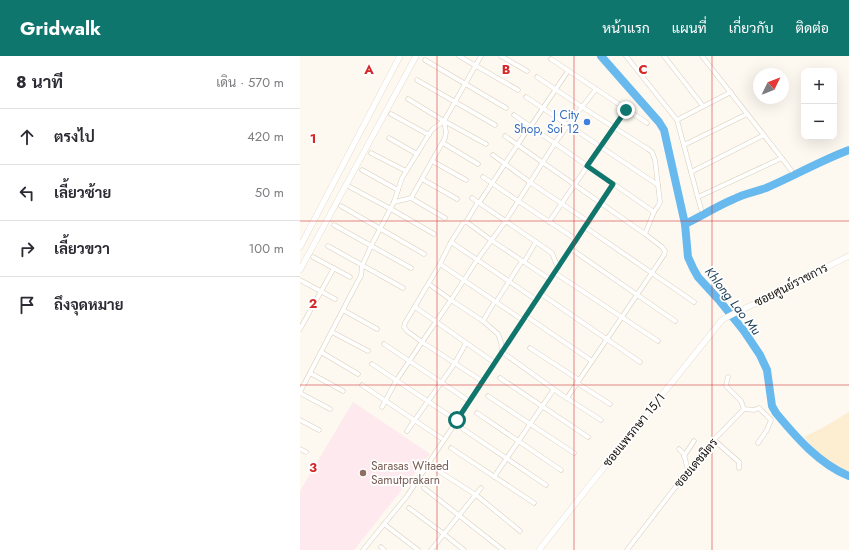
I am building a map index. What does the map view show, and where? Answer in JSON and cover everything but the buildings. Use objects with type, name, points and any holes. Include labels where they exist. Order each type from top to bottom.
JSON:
[{"type":"street","points":[[300,247],[400,56]]},
{"type":"street","points":[[300,270],[416,56]]},
{"type":"street","points":[[460,56],[518,90]]},
{"type":"street","points":[[330,409],[300,393],[361,276],[362,266],[391,209],[402,178],[432,130],[444,121],[482,56]]},
{"type":"street","points":[[501,56],[527,71]]},
{"type":"street","points":[[626,56],[677,120],[701,209]]},
{"type":"street","points":[[664,56],[703,106]]},
{"type":"street","points":[[702,56],[791,170]]},
{"type":"street","points":[[551,59],[647,123]]},
{"type":"street","points":[[425,60],[506,108]]},
{"type":"street","points":[[479,379],[422,342],[404,326],[463,223],[466,222],[568,71]]},
{"type":"street","points":[[537,77],[652,152],[655,160],[660,202],[645,234]]},
{"type":"street","points":[[417,80],[495,125]]},
{"type":"street","points":[[382,407],[409,361],[477,260],[505,222],[555,143],[596,89]]},
{"type":"street","points":[[677,120],[731,92]]},
{"type":"street","points":[[526,97],[658,185]]},
{"type":"street","points":[[408,99],[486,144]]},
{"type":"street","points":[[549,222],[626,110]]},
{"type":"street","points":[[391,114],[429,135]]},
{"type":"street","points":[[684,145],[747,114]]},
{"type":"street","points":[[514,115],[654,212]]},
{"type":"street","points":[[411,198],[443,143],[446,135],[444,121]]},
{"type":"street","points":[[505,136],[602,203],[645,234],[665,251],[652,274],[567,398]]},
{"type":"street","points":[[691,172],[764,136]]},
{"type":"street","points":[[389,138],[417,154]]},
{"type":"street","points":[[443,143],[478,164]]},
{"type":"street","points":[[371,153],[406,171]]},
{"type":"street","points":[[493,155],[530,183],[589,222]]},
{"type":"street","points":[[698,198],[782,158]]},
{"type":"street","points":[[432,161],[466,180]]},
{"type":"street","points":[[362,170],[398,190]]},
{"type":"street","points":[[483,177],[577,240]]},
{"type":"street","points":[[422,179],[457,199]]},
{"type":"street","points":[[364,550],[407,496],[602,203],[613,184]]},
{"type":"street","points":[[350,187],[434,234]]},
{"type":"street","points":[[394,202],[411,198],[445,218]]},
{"type":"street","points":[[472,198],[552,253],[558,268]]},
{"type":"street","points":[[341,206],[424,254]]},
{"type":"street","points":[[466,222],[548,278]]},
{"type":"street","points":[[334,225],[411,268]]},
{"type":"street","points":[[585,227],[694,302]]},
{"type":"street","points":[[451,242],[535,300]]},
{"type":"street","points":[[483,321],[536,242]]},
{"type":"street","points":[[328,246],[403,288]]},
{"type":"street","points":[[571,249],[675,321]]},
{"type":"street","name":"ซอยศูนย์ราชการ","points":[[733,313],[849,256]]},
{"type":"street","points":[[314,257],[350,277]]},
{"type":"street","points":[[440,264],[521,319]]},
{"type":"street","points":[[300,329],[334,268]]},
{"type":"street","points":[[555,273],[658,341]]},
{"type":"street","points":[[300,280],[335,299]]},
{"type":"street","points":[[429,284],[483,321],[498,334],[502,352],[601,420]]},
{"type":"street","points":[[541,294],[640,362]]},
{"type":"street","points":[[415,307],[492,361]]},
{"type":"street","points":[[343,310],[377,329]]},
{"type":"street","name":"ซอยแพรกษา 15/1","points":[[539,550],[722,320],[733,313]]},
{"type":"street","points":[[526,316],[592,361]]},
{"type":"street","points":[[332,332],[368,352]]},
{"type":"street","points":[[407,431],[455,363],[466,343]]},
{"type":"street","points":[[384,344],[466,399]]},
{"type":"street","points":[[530,348],[610,404]]},
{"type":"street","points":[[321,352],[358,374]]},
{"type":"street","points":[[372,364],[453,418]]},
{"type":"street","points":[[310,373],[343,392]]},
{"type":"street","points":[[728,377],[726,385],[741,401],[744,409],[754,410],[759,408],[771,420],[768,430],[758,444]]},
{"type":"street","points":[[500,378],[588,437]]},
{"type":"street","points":[[362,385],[441,438]]},
{"type":"street","points":[[494,477],[554,389]]},
{"type":"street","points":[[488,396],[574,454]]},
{"type":"street","name":"ซอยเดชมิตร","points":[[627,550],[704,450],[744,409]]},
{"type":"street","points":[[476,413],[561,470]]},
{"type":"street","points":[[300,420],[319,430]]},
{"type":"street","points":[[463,429],[546,485]]},
{"type":"street","points":[[714,440],[739,462],[739,468]]},
{"type":"street","points":[[684,456],[694,441]]},
{"type":"street","points":[[451,448],[534,503]]},
{"type":"street","points":[[300,449],[306,452]]},
{"type":"street","points":[[679,449],[684,454],[688,471]]},
{"type":"street","points":[[438,470],[476,495],[520,531]]},
{"type":"street","points":[[424,488],[503,550]]},
{"type":"street","points":[[431,550],[481,488]]},
{"type":"street","points":[[409,508],[464,550]]},
{"type":"street","points":[[384,524],[418,550]]},
{"type":"shaded area","name":"Sarasas Witaed Samutprakarn","points":[[353,402],[430,454],[354,550],[300,550],[300,491]]},
{"type":"shaded area","points":[[849,412],[849,477],[820,456],[804,437]]},
{"type":"waterway","name":"Khlong Lao Mu","points":[[601,56],[659,122],[664,130],[685,224],[688,257],[698,277],[744,331],[760,355],[767,370],[772,406],[776,413],[800,440],[818,457],[838,471],[849,476]]},
{"type":"waterway","points":[[685,224],[728,202],[766,188],[849,150]]},
{"type":"place","name":"J City Shop, Soi 12","points":[[587,122]]},
{"type":"place","name":"Sarasas Witaed Samutprakarn","points":[[363,473]]},
{"type":"route","points":[[457,420],[602,203],[613,184],[587,166],[626,110]]}]
